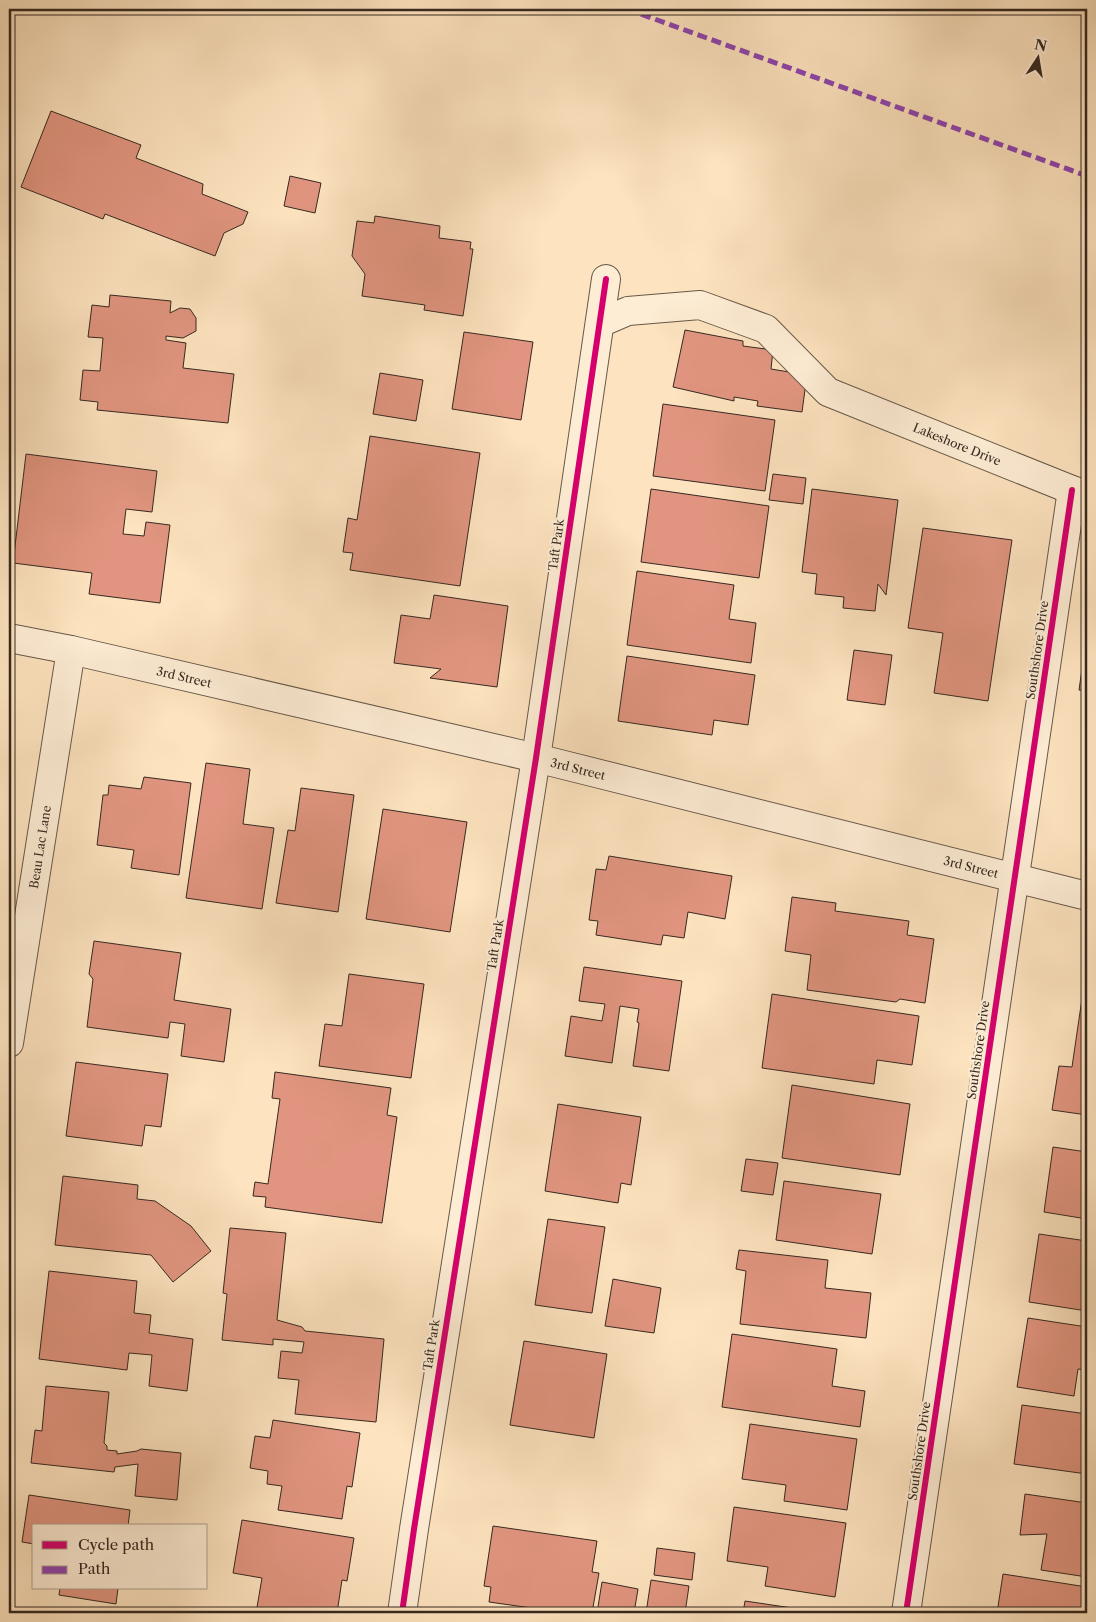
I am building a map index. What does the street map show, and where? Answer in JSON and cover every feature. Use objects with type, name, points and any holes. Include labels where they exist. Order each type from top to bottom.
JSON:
[{"type":"street","name":"Taft Park","points":[[402,1613],[415,1519],[536,758],[606,279]]},
{"type":"street","name":"Lakeshore Drive","points":[[600,323],[628,311],[700,305],[766,329],[828,392],[1079,492]]},
{"type":"street","name":"Southshore Drive","points":[[906,1613],[1015,878],[1079,492]]},
{"type":"street","name":"3rd Street","points":[[9,638],[71,650],[536,758],[1087,896]]},
{"type":"street","name":"Beau Lac Lane","points":[[9,1043],[71,650]]},
{"type":"building","points":[[51,111],[141,145],[136,158],[203,184],[202,194],[248,212],[243,224],[224,233],[215,256],[105,214],[103,219],[21,187]]},
{"type":"building","points":[[290,176],[321,183],[315,213],[284,206]]},
{"type":"building","points":[[375,216],[440,226],[439,238],[471,242],[470,249],[473,249],[463,316],[424,310],[425,305],[362,296],[365,274],[352,256],[357,221],[374,223]]},
{"type":"building","points":[[110,295],[171,301],[170,313],[180,308],[190,309],[196,318],[196,331],[183,338],[166,336],[166,340],[186,343],[183,368],[234,374],[228,423],[97,410],[98,402],[80,400],[83,370],[100,371],[103,338],[88,337],[92,305],[109,307]]},
{"type":"building","points":[[685,330],[743,341],[743,346],[773,350],[771,369],[807,375],[802,412],[757,406],[758,401],[734,397],[734,401],[673,387]]},
{"type":"building","points":[[464,332],[533,342],[521,420],[452,409]]},
{"type":"building","points":[[380,373],[423,380],[416,421],[373,414]]},
{"type":"building","points":[[663,404],[775,420],[765,491],[653,476]]},
{"type":"building","points":[[370,436],[480,453],[460,586],[350,570],[353,553],[343,552],[348,518],[357,520]]},
{"type":"building","points":[[26,454],[157,471],[152,512],[126,509],[123,534],[144,536],[146,522],[170,525],[160,603],[89,594],[92,573],[13,563]]},
{"type":"building","points":[[773,474],[806,478],[803,504],[769,500]]},
{"type":"building","points":[[651,489],[769,506],[759,578],[641,562]]},
{"type":"building","points":[[812,489],[898,500],[886,595],[878,584],[875,611],[843,608],[844,597],[815,594],[817,574],[802,572]]},
{"type":"building","points":[[923,528],[1012,540],[988,701],[934,693],[943,633],[908,628]]},
{"type":"building","points":[[637,571],[734,585],[729,619],[756,623],[751,663],[627,645]]},
{"type":"building","points":[[434,595],[508,606],[497,687],[430,678],[441,669],[394,663],[401,615],[430,619]]},
{"type":"building","points":[[1087,634],[1087,691],[1079,690]]},
{"type":"building","points":[[854,650],[892,655],[885,705],[847,700]]},
{"type":"building","points":[[627,656],[755,675],[748,725],[714,720],[712,735],[618,721]]},
{"type":"building","points":[[206,763],[250,769],[243,824],[274,828],[262,909],[186,898]]},
{"type":"building","points":[[144,777],[191,783],[179,875],[131,868],[134,850],[97,845],[103,795],[108,795],[109,785],[141,789]]},
{"type":"building","points":[[301,788],[354,795],[338,912],[276,903],[288,830],[295,831]]},
{"type":"building","points":[[383,809],[467,822],[450,932],[366,919]]},
{"type":"building","points":[[609,856],[732,876],[725,919],[688,912],[684,938],[663,935],[661,945],[596,935],[598,921],[589,920],[596,869],[606,870]]},
{"type":"building","points":[[792,897],[836,903],[835,911],[909,921],[907,935],[934,939],[925,1003],[900,999],[896,1002],[807,990],[811,955],[785,951]]},
{"type":"building","points":[[94,941],[181,953],[174,1000],[231,1009],[224,1062],[181,1056],[185,1024],[170,1022],[168,1038],[87,1027],[93,979],[89,974]]},
{"type":"building","points":[[584,967],[682,981],[669,1071],[633,1066],[639,1009],[620,1006],[612,1063],[565,1056],[571,1016],[602,1021],[605,1004],[579,1001]]},
{"type":"building","points":[[349,974],[424,984],[411,1078],[319,1066],[325,1024],[342,1026]]},
{"type":"building","points":[[1084,985],[1087,985],[1087,1115],[1052,1110],[1059,1066],[1072,1067]]},
{"type":"building","points":[[772,994],[919,1016],[912,1065],[877,1060],[874,1084],[762,1068]]},
{"type":"building","points":[[76,1062],[168,1074],[161,1127],[145,1125],[142,1146],[66,1136]]},
{"type":"building","points":[[275,1072],[391,1088],[387,1115],[397,1117],[382,1223],[265,1207],[266,1197],[253,1196],[255,1182],[268,1184],[280,1099],[272,1098]]},
{"type":"building","points":[[792,1085],[910,1104],[900,1175],[782,1158]]},
{"type":"building","points":[[558,1104],[641,1117],[631,1185],[621,1183],[618,1203],[545,1191]]},
{"type":"building","points":[[1053,1147],[1087,1152],[1087,1219],[1044,1212]]},
{"type":"building","points":[[746,1159],[778,1163],[773,1195],[741,1191]]},
{"type":"building","points":[[63,1176],[138,1185],[137,1199],[155,1201],[191,1226],[211,1251],[173,1282],[151,1255],[55,1245]]},
{"type":"building","points":[[784,1181],[881,1194],[872,1254],[776,1240]]},
{"type":"building","points":[[548,1219],[605,1227],[592,1313],[535,1305]]},
{"type":"building","points":[[230,1228],[286,1233],[277,1320],[302,1327],[305,1331],[384,1339],[376,1422],[295,1414],[299,1380],[278,1378],[281,1351],[302,1353],[304,1342],[273,1339],[273,1345],[222,1340],[227,1294],[223,1293]]},
{"type":"building","points":[[1039,1234],[1087,1241],[1087,1311],[1029,1302]]},
{"type":"building","points":[[739,1250],[828,1260],[825,1288],[871,1293],[866,1338],[740,1324],[746,1271],[736,1269]]},
{"type":"building","points":[[49,1271],[137,1281],[134,1313],[151,1315],[149,1333],[193,1339],[187,1391],[149,1386],[152,1355],[129,1353],[127,1370],[39,1359]]},
{"type":"building","points":[[613,1279],[661,1288],[654,1333],[605,1326]]},
{"type":"building","points":[[1028,1318],[1087,1327],[1087,1370],[1078,1369],[1074,1396],[1017,1387]]},
{"type":"building","points":[[732,1334],[837,1349],[832,1386],[865,1391],[860,1427],[722,1407]]},
{"type":"building","points":[[524,1341],[607,1354],[594,1438],[510,1425]]},
{"type":"building","points":[[46,1386],[109,1392],[104,1443],[107,1446],[107,1450],[117,1451],[117,1454],[141,1449],[181,1453],[177,1500],[135,1496],[138,1464],[115,1467],[114,1472],[31,1463],[35,1430],[42,1431]]},
{"type":"building","points":[[1022,1405],[1087,1414],[1087,1474],[1014,1464]]},
{"type":"building","points":[[273,1420],[360,1433],[352,1487],[347,1486],[342,1519],[278,1510],[282,1486],[267,1484],[268,1471],[250,1468],[255,1436],[270,1438]]},
{"type":"building","points":[[750,1424],[857,1439],[847,1510],[784,1501],[786,1485],[742,1479]]},
{"type":"building","points":[[1025,1494],[1087,1503],[1087,1577],[1041,1570],[1047,1534],[1020,1535]]},
{"type":"building","points":[[29,1495],[130,1510],[128,1524],[32,1524],[32,1544],[22,1542]]},
{"type":"building","points":[[734,1507],[846,1523],[835,1597],[765,1586],[768,1567],[727,1561]]},
{"type":"building","points":[[242,1520],[354,1538],[347,1581],[342,1580],[337,1613],[256,1613],[262,1578],[233,1573]]},
{"type":"building","points":[[493,1526],[597,1541],[592,1572],[599,1573],[592,1613],[567,1613],[489,1602],[491,1587],[484,1586]]},
{"type":"building","points":[[657,1548],[695,1553],[692,1580],[654,1575]]},
{"type":"building","points":[[1003,1574],[1087,1587],[1087,1613],[997,1613]]},
{"type":"building","points":[[651,1580],[689,1586],[685,1613],[646,1613]]},
{"type":"building","points":[[602,1582],[638,1589],[634,1613],[597,1613]]},
{"type":"building","points":[[60,1590],[118,1590],[116,1604],[59,1595]]},
{"type":"building","points":[[745,1601],[826,1613],[743,1613]]},
{"type":"building","points":[[12,1609],[44,1613],[11,1613]]},
{"type":"marked path","points":[[627,9],[1087,176]]},
{"type":"cycle path","points":[[402,1613],[536,758],[606,279]]},
{"type":"cycle path","points":[[906,1613],[1072,490]]}]
